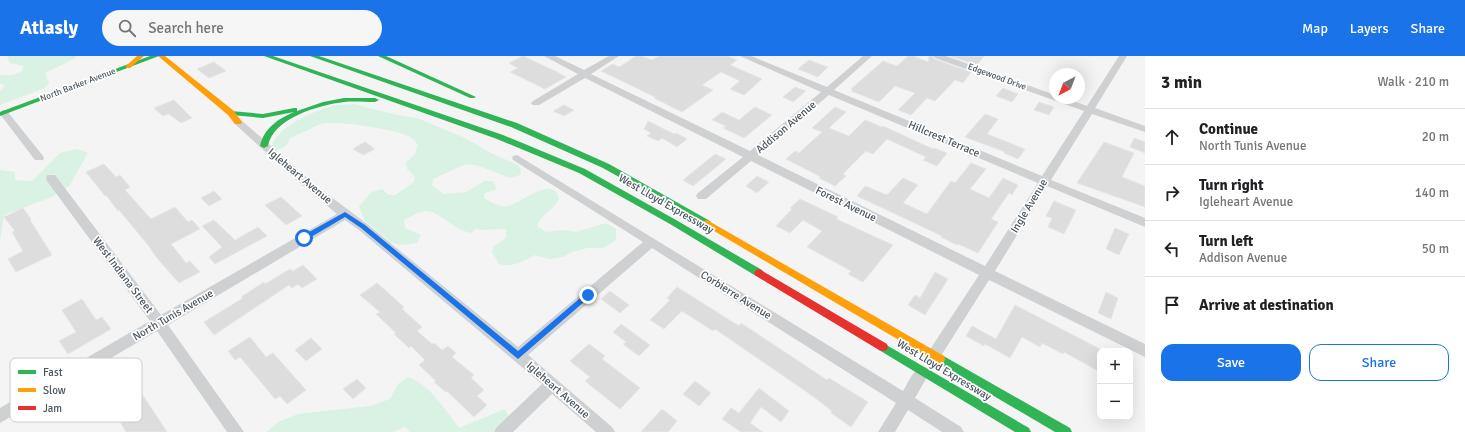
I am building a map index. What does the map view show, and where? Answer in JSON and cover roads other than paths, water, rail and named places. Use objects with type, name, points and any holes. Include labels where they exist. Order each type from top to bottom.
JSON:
[{"type":"main road","points":[[128,66],[141,56]]},
{"type":"main road","name":"North Barker Avenue","points":[[2,114],[156,56]]},
{"type":"main road","name":"Igleheart Avenue","points":[[161,56],[234,118]]},
{"type":"main road","name":"West Lloyd Expressway","points":[[267,56],[500,137],[556,160],[606,184],[1025,432]]},
{"type":"main road","name":"West Lloyd Expressway","points":[[313,56],[483,113],[553,141],[606,166],[1066,432]]},
{"type":"main road","points":[[381,56],[479,100]]},
{"type":"main road","points":[[313,73],[322,84]]},
{"type":"main road","points":[[234,118],[280,114],[306,105],[317,96]]},
{"type":"main road","points":[[234,118],[267,121],[292,117],[343,100],[395,101]]},
{"type":"main road","points":[[506,112],[520,119],[553,141]]},
{"type":"main road","points":[[264,146],[265,138],[271,130],[292,117]]},
{"type":"main road","points":[[460,123],[509,152]]},
{"type":"street","name":"Forest Avenue","points":[[548,56],[1145,351]]},
{"type":"street","points":[[536,103],[615,56]]},
{"type":"street","name":"Hillcrest Terrace","points":[[744,56],[1145,223]]},
{"type":"street","name":"Addison Avenue","points":[[702,196],[868,56]]},
{"type":"street","name":"Edgewood Drive","points":[[938,56],[1049,96]]},
{"type":"street","name":"Ingle Avenue","points":[[934,355],[988,274],[1123,56]]},
{"type":"street","name":"Edgewood Drive","points":[[1072,104],[1145,129]]},
{"type":"street","points":[[2,114],[39,158]]},
{"type":"street","name":"Igleheart Avenue","points":[[234,118],[264,146],[518,355],[607,432]]},
{"type":"street","name":"Corbierre Avenue","points":[[509,152],[956,432]]},
{"type":"street","name":"West Indiana Street","points":[[51,178],[159,323],[236,432]]},
{"type":"street","name":"North Tunis Avenue","points":[[99,358],[345,214]]},
{"type":"street","points":[[518,355],[651,242]]},
{"type":"street","points":[[886,432],[924,372]]},
{"type":"street","points":[[502,432],[551,385]]},
{"type":"street","name":"North Tunis Avenue","points":[[0,416],[10,410]]}]
